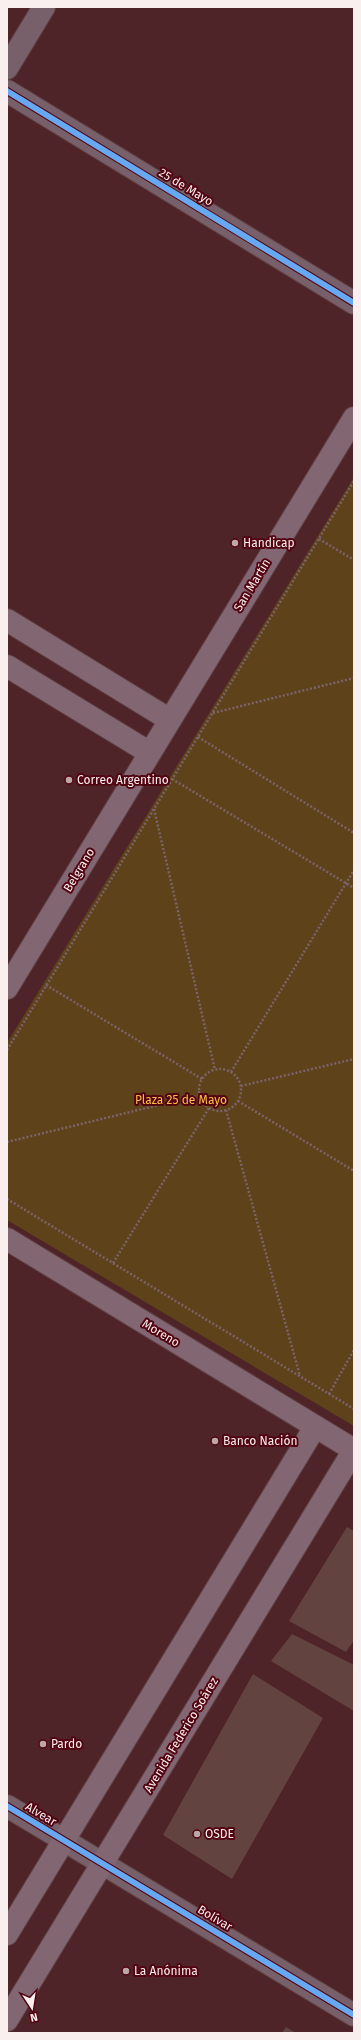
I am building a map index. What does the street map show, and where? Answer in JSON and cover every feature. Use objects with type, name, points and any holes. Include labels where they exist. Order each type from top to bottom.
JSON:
[{"type":"main road","name":"San Martín","points":[[150,753],[354,418]]},
{"type":"main road","points":[[7,620],[170,720]]},
{"type":"main road","points":[[7,666],[150,753]]},
{"type":"main road","name":"Belgrano","points":[[7,988],[150,753]]},
{"type":"main road","name":"Moreno","points":[[7,1239],[354,1450]]},
{"type":"main road","points":[[7,1934],[315,1427]]},
{"type":"main road","name":"Avenida Federico Soárez","points":[[7,2020],[354,1450]]},
{"type":"street","points":[[7,68],[44,7]]},
{"type":"street","name":"25 de Mayo","points":[[7,91],[354,302]]},
{"type":"street","name":"Alvear","points":[[7,1806],[64,1841]]},
{"type":"street","name":"Bolívar","points":[[64,1841],[354,2015]]},
{"type":"path","points":[[7,1050],[354,481]]},
{"type":"path","points":[[319,539],[354,560]]},
{"type":"path","points":[[212,713],[354,678]]},
{"type":"path","points":[[198,736],[354,834]]},
{"type":"path","points":[[172,779],[354,888]]},
{"type":"path","points":[[154,809],[215,1070]]},
{"type":"path","points":[[231,1072],[354,870]]},
{"type":"path","points":[[46,985],[202,1079]]},
{"type":"path","points":[[241,1086],[354,1059]]},
{"type":"path","points":[[221,1069],[231,1072],[241,1086],[238,1101],[226,1110],[214,1110],[210,1108],[205,1104],[200,1096],[199,1090],[202,1079],[210,1071],[215,1070],[221,1069]]},
{"type":"path","points":[[7,1142],[200,1096]]},
{"type":"path","points":[[238,1101],[354,1171]]},
{"type":"path","points":[[113,1263],[210,1108]]},
{"type":"path","points":[[226,1110],[300,1377]]},
{"type":"path","points":[[7,1199],[354,1409]]},
{"type":"path","points":[[329,1394],[354,1350]]},
{"type":"green space","name":"Plaza 25 de Mayo","points":[[354,477],[354,1426],[7,1220],[7,1043]]},
{"type":"building","points":[[347,1527],[354,1531],[354,1640],[346,1652],[289,1621]]},
{"type":"building","points":[[292,1634],[354,1665],[354,1711],[271,1661]]},
{"type":"building","points":[[253,1674],[323,1718],[232,1879],[163,1835]]},
{"type":"building","points":[[286,2027],[296,2033],[282,2033]]},
{"type":"cycle path","points":[[7,91],[354,303]]},
{"type":"cycle path","points":[[7,1806],[354,2015]]},
{"type":"place","name":"Handicap","points":[[235,543]]},
{"type":"place","name":"Correo Argentino","points":[[69,780]]},
{"type":"place","name":"Banco Nación","points":[[215,1441]]},
{"type":"place","name":"Pardo","points":[[43,1744]]},
{"type":"place","name":"OSDE","points":[[197,1834]]},
{"type":"place","name":"La Anónima","points":[[126,1971]]}]
